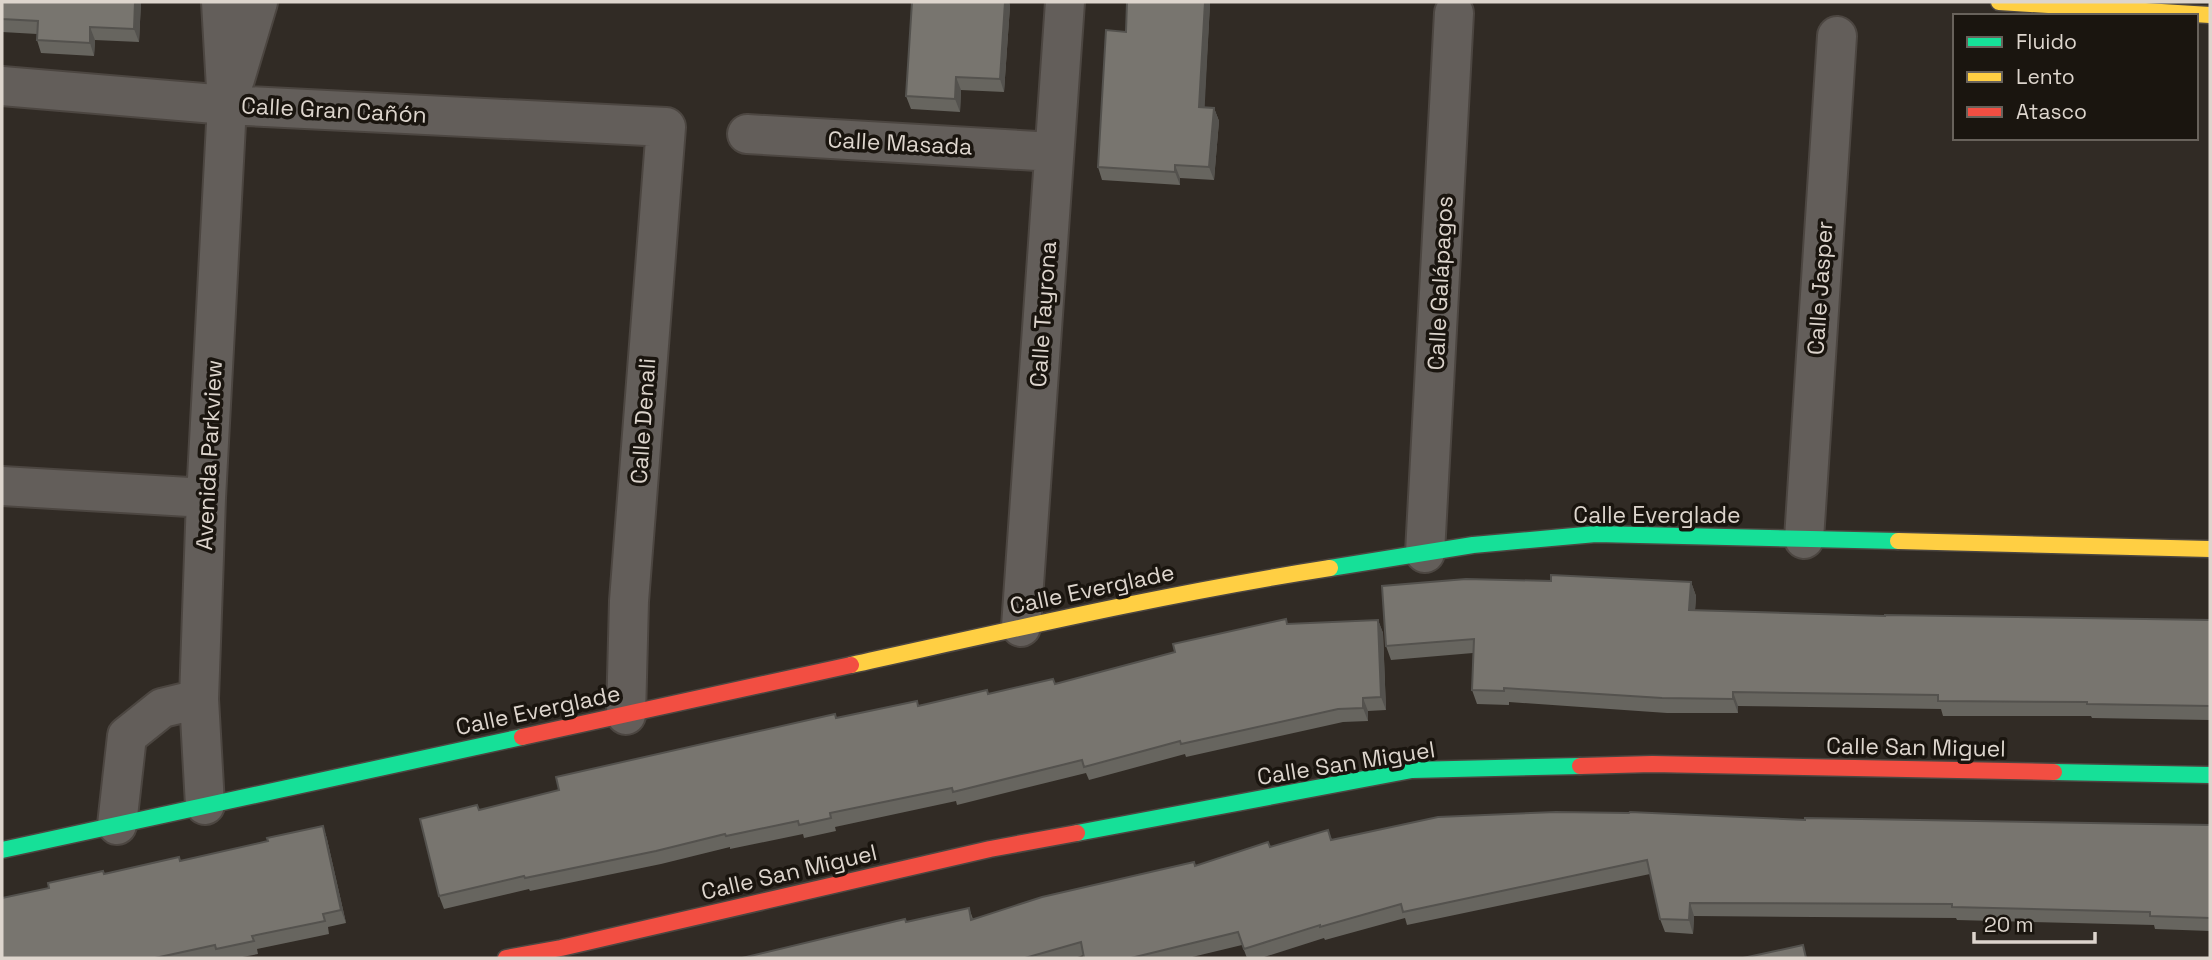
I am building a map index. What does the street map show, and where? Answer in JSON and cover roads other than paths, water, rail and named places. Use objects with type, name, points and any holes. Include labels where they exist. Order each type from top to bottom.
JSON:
[{"type":"street","name":"Avenida Parkview","points":[[205,805],[199,699],[206,498],[227,105],[222,2]]},
{"type":"street","name":"Avenida Parkview","points":[[227,105],[258,2]]},
{"type":"street","name":"Calle Tayrona","points":[[1021,627],[1065,2]]},
{"type":"street","points":[[2000,2],[2194,14]]},
{"type":"street","name":"Calle Galápagos","points":[[1425,553],[1454,13]]},
{"type":"street","name":"Calle Jasper","points":[[1804,539],[1837,36]]},
{"type":"street","name":"Calle Gran Cañón","points":[[2,86],[227,105],[666,127]]},
{"type":"street","name":"Calle Denali","points":[[626,715],[629,601],[666,127]]},
{"type":"street","name":"Calle Masada","points":[[747,134],[1054,152]]},
{"type":"street","points":[[2,485],[206,498]]},
{"type":"street","name":"Calle Everglade","points":[[2,849],[1021,627],[1263,578],[1473,545],[1596,534],[2210,549]]},
{"type":"street","points":[[117,825],[127,736],[162,708],[199,699]]},
{"type":"street","name":"Calle San Miguel","points":[[506,958],[990,849],[1412,770],[1652,764],[2210,775]]}]
